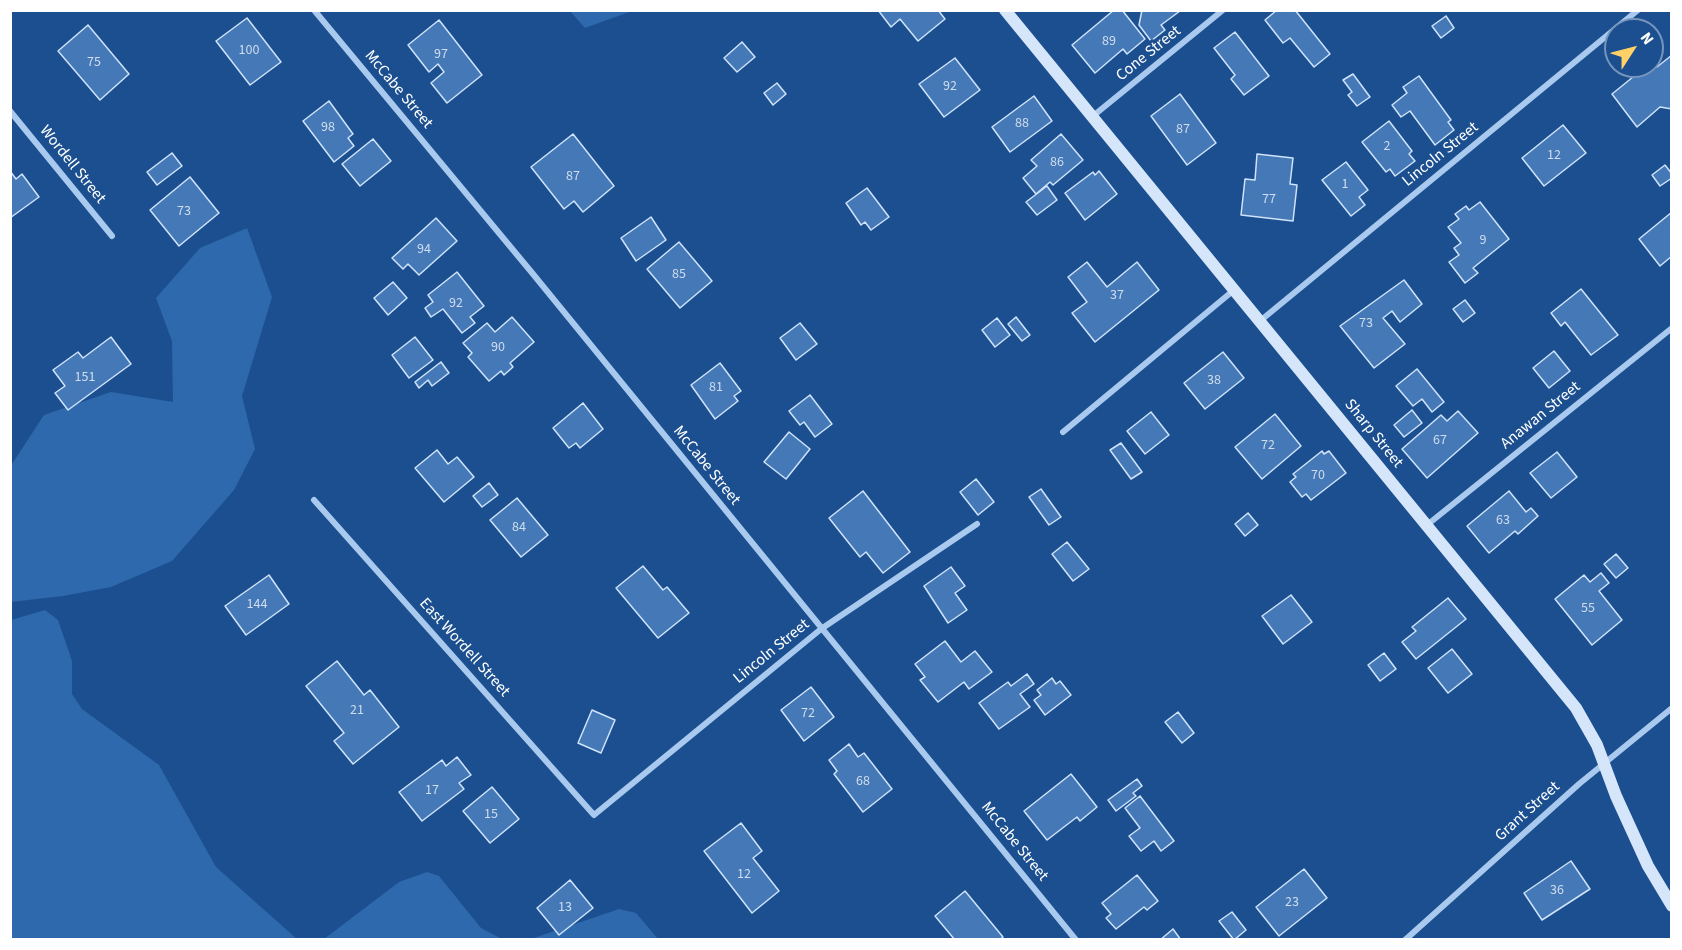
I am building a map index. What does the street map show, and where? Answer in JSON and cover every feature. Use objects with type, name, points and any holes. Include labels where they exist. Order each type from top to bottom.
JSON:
[{"type":"street","name":"McCabe Street","points":[[314,10],[533,274],[1076,939]]},
{"type":"street","name":"Sharp Street","points":[[1005,10],[1576,708],[1590,729],[1616,796],[1648,866],[1671,906]]},
{"type":"street","name":"Cone Street","points":[[1092,117],[1223,10]]},
{"type":"street","name":"Lincoln Street","points":[[1260,321],[1638,10]]},
{"type":"street","name":"Wordell Street","points":[[10,111],[112,236]]},
{"type":"street","points":[[1064,432],[1234,290]]},
{"type":"street","name":"Anawan Street","points":[[1426,525],[1671,328]]},
{"type":"street","name":"East Wordell Street","points":[[314,500],[594,815]]},
{"type":"street","name":"Lincoln Street","points":[[594,815],[821,629],[977,524]]},
{"type":"street","name":"Grant Street","points":[[1406,939],[1604,763],[1671,708]]},
{"type":"shaded area","points":[[570,11],[632,11],[585,28]]},
{"type":"shaded area","points":[[247,228],[272,297],[242,396],[255,449],[234,490],[172,561],[111,587],[11,602],[10,467],[44,415],[111,392],[173,402],[172,341],[156,298],[200,248]]},
{"type":"shaded area","points":[[45,610],[58,620],[72,661],[72,694],[82,709],[159,765],[216,867],[297,939],[11,939],[11,620]]},
{"type":"shaded area","points":[[427,872],[439,876],[481,928],[502,939],[324,939],[399,882]]},
{"type":"shaded area","points":[[619,909],[636,913],[658,939],[528,940]]},
{"type":"building","points":[[878,10],[938,10],[945,19],[918,41],[900,19],[891,27]]},
{"type":"building","points":[[1114,10],[1122,10],[1145,39],[1127,54],[1123,49],[1095,73],[1072,45]]},
{"type":"building","points":[[1142,10],[1180,11],[1161,25],[1165,30],[1151,41],[1139,25]]},
{"type":"building","points":[[1277,10],[1295,10],[1330,54],[1314,67],[1290,38],[1283,43],[1265,20]]},
{"type":"building","points":[[1446,16],[1454,28],[1441,38],[1432,26]]},
{"type":"building","points":[[247,18],[281,62],[250,85],[216,41]]},
{"type":"building","points":[[439,20],[482,75],[447,103],[431,83],[444,72],[438,64],[429,72],[408,45]]},
{"type":"building","points":[[88,25],[129,74],[100,100],[58,51]]},
{"type":"building","points":[[1235,32],[1269,76],[1244,95],[1231,79],[1235,75],[1214,48]]},
{"type":"building","points":[[742,42],[755,57],[737,72],[724,58]]},
{"type":"building","points":[[1672,55],[1672,109],[1660,107],[1637,127],[1612,94],[1632,78],[1664,78],[1664,61]]},
{"type":"building","points":[[955,58],[980,90],[944,117],[919,84]]},
{"type":"building","points":[[1353,74],[1370,97],[1357,106],[1348,95],[1352,92],[1343,80]]},
{"type":"building","points":[[1419,76],[1451,120],[1448,122],[1454,130],[1435,145],[1410,111],[1401,117],[1392,105],[1407,93],[1403,87]]},
{"type":"building","points":[[777,83],[786,94],[773,105],[764,93]]},
{"type":"building","points":[[1180,94],[1216,143],[1187,165],[1151,116]]},
{"type":"building","points":[[1034,96],[1052,121],[1010,152],[992,127]]},
{"type":"building","points":[[329,101],[353,134],[348,138],[354,146],[334,162],[303,121]]},
{"type":"building","points":[[1389,121],[1412,151],[1409,154],[1415,161],[1395,176],[1390,169],[1386,172],[1362,142]]},
{"type":"building","points":[[1563,125],[1586,153],[1544,186],[1522,158]]},
{"type":"building","points":[[573,134],[614,186],[583,212],[574,201],[564,209],[531,167]]},
{"type":"building","points":[[1061,134],[1083,160],[1053,185],[1050,182],[1036,194],[1023,178],[1037,166],[1031,160]]},
{"type":"building","points":[[373,139],[391,161],[360,186],[342,164]]},
{"type":"building","points":[[172,153],[182,166],[157,185],[147,172]]},
{"type":"building","points":[[1257,154],[1293,158],[1290,184],[1297,185],[1293,221],[1241,215],[1245,179],[1255,180]]},
{"type":"building","points":[[1346,162],[1368,190],[1359,197],[1365,205],[1351,216],[1322,180]]},
{"type":"building","points":[[1665,165],[1672,174],[1672,178],[1660,186],[1652,175]]},
{"type":"building","points":[[10,171],[16,179],[22,174],[39,197],[10,218]]},
{"type":"building","points":[[1099,171],[1117,194],[1085,220],[1065,193],[1093,172],[1095,175]]},
{"type":"building","points":[[190,177],[219,213],[179,246],[150,210]]},
{"type":"building","points":[[1047,186],[1057,200],[1037,215],[1026,202]]},
{"type":"building","points":[[867,188],[889,217],[871,230],[865,222],[861,225],[846,203]]},
{"type":"building","points":[[1480,202],[1509,239],[1473,268],[1478,273],[1465,283],[1449,262],[1459,255],[1454,248],[1461,243],[1448,227],[1459,219],[1455,214],[1466,206],[1469,210]]},
{"type":"building","points":[[1672,212],[1672,256],[1660,266],[1639,239]]},
{"type":"building","points":[[651,217],[666,240],[636,261],[621,238]]},
{"type":"building","points":[[436,218],[457,241],[419,275],[408,264],[403,269],[392,258]]},
{"type":"building","points":[[679,242],[712,281],[680,308],[647,269]]},
{"type":"building","points":[[1087,262],[1107,287],[1137,262],[1159,290],[1095,342],[1072,313],[1087,302],[1068,277]]},
{"type":"building","points":[[457,272],[484,306],[470,317],[475,323],[462,333],[443,309],[431,317],[425,308],[433,302],[428,295]]},
{"type":"building","points":[[1404,280],[1422,304],[1400,322],[1392,311],[1383,318],[1405,344],[1374,368],[1340,326]]},
{"type":"building","points":[[393,282],[407,298],[388,315],[374,298]]},
{"type":"building","points":[[1581,289],[1618,335],[1591,355],[1565,322],[1561,326],[1551,313]]},
{"type":"building","points":[[1465,300],[1475,313],[1463,322],[1453,309]]},
{"type":"building","points":[[512,317],[534,342],[510,363],[513,367],[504,375],[501,371],[489,381],[468,357],[472,353],[463,343],[487,323],[495,332]]},
{"type":"building","points":[[1016,317],[1030,335],[1022,341],[1008,324]]},
{"type":"building","points":[[997,318],[1010,335],[995,347],[982,330]]},
{"type":"building","points":[[800,323],[817,344],[796,360],[780,338]]},
{"type":"building","points":[[111,337],[131,364],[68,410],[55,393],[65,386],[53,370],[78,352],[83,358]]},
{"type":"building","points":[[415,337],[433,360],[409,378],[392,355]]},
{"type":"building","points":[[1554,351],[1570,371],[1549,388],[1533,368]]},
{"type":"building","points":[[1223,352],[1244,378],[1205,409],[1184,383]]},
{"type":"building","points":[[441,362],[449,373],[432,386],[428,380],[419,388],[415,382]]},
{"type":"building","points":[[720,363],[741,391],[734,396],[738,401],[715,419],[691,385]]},
{"type":"building","points":[[1417,369],[1444,402],[1432,412],[1422,399],[1413,406],[1396,386]]},
{"type":"building","points":[[810,395],[832,424],[815,437],[804,422],[800,425],[789,411]]},
{"type":"building","points":[[583,403],[603,429],[580,448],[576,443],[569,448],[553,428]]},
{"type":"building","points":[[1412,410],[1422,423],[1404,437],[1394,425]]},
{"type":"building","points":[[1458,411],[1478,433],[1427,478],[1402,449],[1441,415],[1447,421]]},
{"type":"building","points":[[1151,412],[1169,435],[1145,454],[1127,431]]},
{"type":"building","points":[[1275,414],[1301,446],[1262,479],[1235,447]]},
{"type":"building","points":[[789,432],[810,449],[786,479],[764,462]]},
{"type":"building","points":[[1121,443],[1142,472],[1131,479],[1110,450]]},
{"type":"building","points":[[437,450],[448,464],[457,457],[474,477],[444,502],[415,468]]},
{"type":"building","points":[[1322,451],[1324,454],[1329,451],[1346,473],[1311,500],[1306,494],[1302,497],[1290,482],[1296,477],[1293,474]]},
{"type":"building","points":[[1557,452],[1577,477],[1551,498],[1530,473]]},
{"type":"building","points":[[976,479],[994,502],[978,515],[960,492]]},
{"type":"building","points":[[489,483],[498,495],[482,507],[473,496]]},
{"type":"building","points":[[1041,489],[1061,517],[1049,525],[1029,497]]},
{"type":"building","points":[[863,491],[910,552],[883,573],[866,552],[860,557],[829,518]]},
{"type":"building","points":[[1509,491],[1526,512],[1531,508],[1538,516],[1518,534],[1515,531],[1489,553],[1467,526]]},
{"type":"building","points":[[517,498],[548,535],[521,557],[490,520]]},
{"type":"building","points":[[1248,513],[1258,525],[1245,536],[1235,524]]},
{"type":"building","points":[[1067,542],[1089,569],[1073,581],[1052,554]]},
{"type":"building","points":[[1616,554],[1628,568],[1616,578],[1604,564]]},
{"type":"building","points":[[643,566],[663,590],[667,587],[689,613],[658,638],[616,588]]},
{"type":"building","points":[[951,567],[965,586],[955,593],[967,610],[948,623],[924,586]]},
{"type":"building","points":[[1601,573],[1609,583],[1599,591],[1622,620],[1592,645],[1555,599],[1584,575],[1590,582]]},
{"type":"building","points":[[269,575],[289,604],[246,635],[225,606]]},
{"type":"building","points":[[1291,595],[1312,622],[1283,644],[1262,616]]},
{"type":"building","points":[[1448,598],[1466,619],[1416,659],[1402,642],[1416,631],[1412,627]]},
{"type":"building","points":[[945,641],[961,662],[975,651],[992,672],[969,689],[964,682],[938,702],[920,680],[925,677],[915,664]]},
{"type":"building","points":[[1452,649],[1472,674],[1448,693],[1428,668]]},
{"type":"building","points":[[1384,653],[1396,669],[1380,681],[1368,665]]},
{"type":"building","points":[[337,661],[364,695],[370,690],[399,727],[353,764],[334,741],[344,733],[306,686]]},
{"type":"building","points":[[1027,674],[1034,684],[1020,694],[1030,707],[999,729],[979,703],[1008,682],[1011,686]]},
{"type":"building","points":[[1052,678],[1056,684],[1060,681],[1071,695],[1045,715],[1034,700],[1041,695],[1037,690]]},
{"type":"building","points":[[811,687],[834,717],[804,741],[781,710]]},
{"type":"building","points":[[592,710],[615,720],[601,753],[578,743]]},
{"type":"building","points":[[1178,712],[1194,733],[1182,743],[1165,722]]},
{"type":"building","points":[[849,744],[858,757],[864,753],[892,789],[863,812],[834,774],[837,771],[829,760]]},
{"type":"building","points":[[457,757],[471,775],[459,783],[464,789],[422,821],[399,792],[442,760],[446,766]]},
{"type":"building","points":[[1071,774],[1097,807],[1080,821],[1077,817],[1047,840],[1024,811]]},
{"type":"building","points":[[1137,779],[1142,786],[1133,793],[1136,796],[1116,811],[1108,800]]},
{"type":"building","points":[[492,787],[519,819],[490,843],[463,811]]},
{"type":"building","points":[[1140,796],[1174,841],[1161,851],[1154,841],[1141,851],[1129,836],[1140,828],[1125,808]]},
{"type":"building","points":[[741,823],[762,851],[753,858],[779,891],[752,913],[704,851]]},
{"type":"building","points":[[1571,861],[1590,889],[1542,920],[1524,893]]},
{"type":"building","points":[[1304,869],[1327,898],[1279,936],[1256,907]]},
{"type":"building","points":[[1137,875],[1158,901],[1147,910],[1144,907],[1116,929],[1106,918],[1111,914],[1102,903]]},
{"type":"building","points":[[570,880],[593,908],[559,935],[537,908]]},
{"type":"building","points":[[965,891],[1003,937],[999,940],[955,940],[935,916]]},
{"type":"building","points":[[1232,912],[1246,930],[1234,940],[1219,921]]},
{"type":"building","points":[[1173,929],[1181,940],[1160,940]]}]
